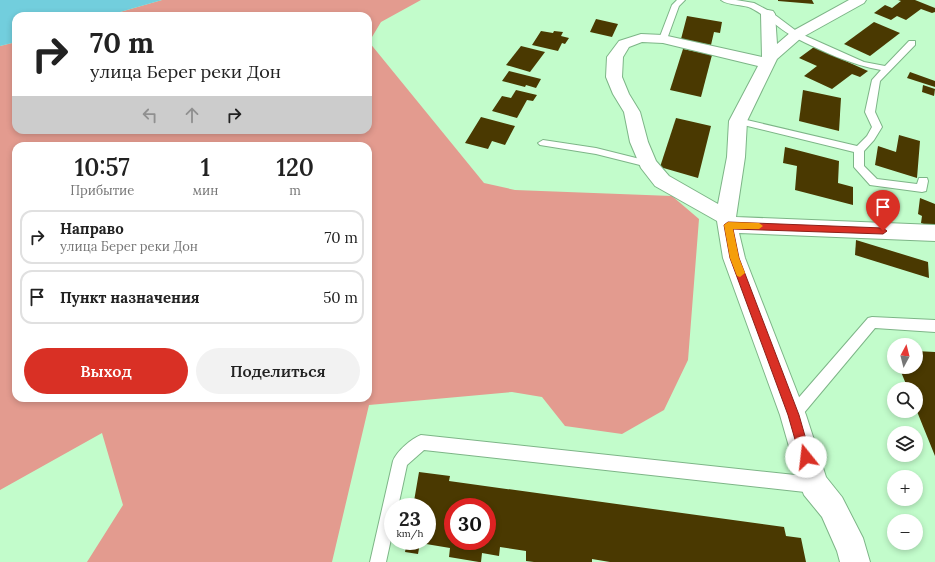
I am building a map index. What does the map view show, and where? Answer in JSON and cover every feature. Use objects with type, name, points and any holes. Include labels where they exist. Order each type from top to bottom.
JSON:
[{"type":"street","points":[[855,562],[852,549],[832,507],[814,485],[793,415],[734,258],[727,221],[736,157],[738,121],[768,60],[796,35],[859,0]]},
{"type":"street","points":[[768,14],[768,60]]},
{"type":"street","points":[[768,60],[663,39],[641,38],[624,44],[615,57],[614,77],[621,94],[632,112],[639,142],[648,164],[662,181],[727,221],[935,233]]},
{"type":"lane","points":[[663,39],[676,5],[681,0]]},
{"type":"lane","points":[[725,0],[750,3],[768,14],[796,35],[862,64],[879,77]]},
{"type":"lane","points":[[912,43],[876,80],[870,112],[877,127],[870,138],[859,150],[859,167],[874,182],[922,188],[923,181]]},
{"type":"lane","points":[[862,64],[888,69]]},
{"type":"lane","points":[[738,121],[859,150]]},
{"type":"lane","points":[[543,143],[596,151],[648,164]]},
{"type":"lane","points":[[793,415],[872,322],[935,326]]},
{"type":"lane","points":[[378,562],[400,461],[421,442],[814,485]]},
{"type":"shaded area","points":[[162,0],[421,0],[381,22],[372,37],[372,12],[120,12]]},
{"type":"shaded area","points":[[12,43],[12,134],[372,134],[372,46],[484,183],[515,190],[672,196],[699,219],[688,360],[664,410],[622,434],[565,426],[542,397],[512,392],[369,405],[332,562],[87,562],[123,505],[102,433],[0,490],[0,46]]},
{"type":"water","points":[[0,0],[162,0],[120,12],[12,12],[12,43],[0,46]]},
{"type":"building","points":[[812,0],[814,4],[778,1]]},
{"type":"building","points":[[898,0],[915,0],[935,8],[935,12],[932,13],[921,9],[906,20],[897,16],[891,20],[874,13],[885,5],[892,8],[901,1]]},
{"type":"building","points":[[687,16],[722,22],[720,33],[714,32],[711,45],[681,39]]},
{"type":"building","points":[[596,19],[618,24],[612,37],[590,32]]},
{"type":"building","points":[[874,22],[900,33],[870,56],[844,44]]},
{"type":"building","points":[[541,31],[553,33],[554,31],[563,32],[561,36],[569,38],[565,44],[562,43],[558,51],[532,45]]},
{"type":"building","points":[[521,46],[545,52],[530,72],[506,65]]},
{"type":"building","points":[[814,47],[868,71],[860,77],[852,74],[832,89],[804,76],[817,66],[799,58]]},
{"type":"building","points":[[683,49],[712,55],[701,97],[670,90]]},
{"type":"building","points":[[509,71],[541,79],[536,88],[526,85],[525,87],[502,81]]},
{"type":"building","points":[[910,72],[935,81],[935,87],[907,78]]},
{"type":"building","points":[[923,85],[935,89],[934,96],[922,92]]},
{"type":"building","points":[[516,90],[537,95],[533,101],[527,100],[517,118],[492,111],[502,96],[511,98]]},
{"type":"building","points":[[803,90],[841,98],[839,131],[799,121]]},
{"type":"building","points":[[481,117],[515,126],[505,145],[492,141],[488,149],[465,143]]},
{"type":"building","points":[[676,118],[711,126],[698,178],[660,167]]},
{"type":"building","points":[[899,135],[920,141],[917,178],[875,165],[878,146],[896,152]]},
{"type":"building","points":[[785,147],[839,161],[838,183],[853,187],[853,205],[795,190],[797,166],[783,163]]},
{"type":"building","points":[[920,198],[935,204],[935,228],[921,223],[922,216],[918,214]]},
{"type":"building","points":[[856,240],[928,262],[929,278],[855,255]]},
{"type":"building","points":[[923,351],[935,352],[935,456],[920,418],[923,418],[923,382],[905,382],[902,374],[923,374]]},
{"type":"building","points":[[419,472],[450,476],[449,481],[784,527],[786,536],[801,538],[806,562],[610,562],[592,559],[592,562],[534,562],[526,561],[526,551],[500,547],[499,556],[482,553],[481,562],[449,557],[450,550],[496,550],[496,498],[444,498],[444,547],[436,546],[436,498],[415,498]]},
{"type":"building","points":[[405,550],[419,550],[418,554],[405,552]]},
{"type":"slow traffic","points":[[740,273],[734,258],[728,225],[759,226]]},
{"type":"route","points":[[806,457],[780,379],[734,258],[728,225],[883,231]]}]
